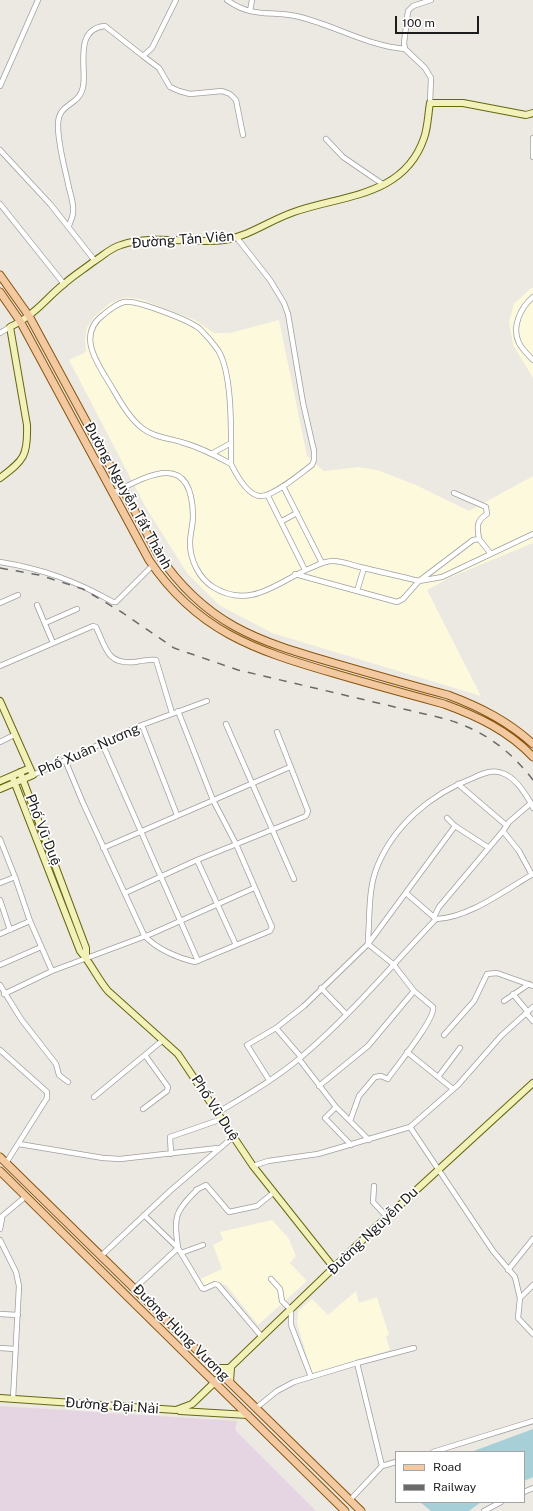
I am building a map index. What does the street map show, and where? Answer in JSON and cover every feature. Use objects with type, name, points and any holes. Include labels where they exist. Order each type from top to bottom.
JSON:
[{"type":"main road","name":"Đường Nguyễn Tất Thành","points":[[0,275],[29,316],[123,488],[152,545],[170,572],[204,607],[255,638],[281,648],[448,695],[474,705],[504,720],[533,744]]},
{"type":"main road","name":"Đường Nguyễn Tất Thành","points":[[0,292],[20,321],[153,565],[175,593],[196,613],[214,626],[250,646],[273,655],[444,704],[470,714],[501,730],[533,757]]},
{"type":"main road","points":[[250,646],[255,638]]},
{"type":"main road","name":"Đường Hùng Vương","points":[[0,1157],[361,1511]]},
{"type":"main road","name":"Đường Hùng Vương","points":[[0,1171],[346,1511]]},
{"type":"main road","points":[[32,1203],[40,1196]]},
{"type":"street","points":[[0,86],[38,0]]},
{"type":"street","points":[[143,56],[152,48],[176,0]]},
{"type":"street","points":[[227,0],[240,9],[250,12],[300,17],[365,41],[393,48],[405,49],[425,68],[430,78],[430,103],[463,104],[526,115],[533,113]]},
{"type":"street","points":[[250,12],[252,0]]},
{"type":"street","points":[[405,49],[405,23],[408,11],[413,6],[431,0]]},
{"type":"street","points":[[69,226],[74,211],[61,152],[58,118],[60,111],[80,96],[84,86],[82,54],[84,44],[91,33],[100,26],[105,26],[159,68],[170,87],[190,94],[222,91],[230,94],[236,100],[243,135]]},
{"type":"street","name":"Đường Tản Viên","points":[[10,327],[29,316],[64,284],[110,249],[141,240],[197,241],[237,238],[270,224],[287,214],[331,201],[349,199],[384,185],[406,168],[418,151],[424,138],[430,103]]},
{"type":"street","points":[[326,138],[343,157],[384,185]]},
{"type":"street","points":[[533,138],[533,157]]},
{"type":"street","points":[[0,150],[41,193],[69,226],[95,261]]},
{"type":"street","points":[[0,204],[64,284]]},
{"type":"street","points":[[231,464],[213,453],[150,434],[140,427],[124,408],[95,359],[90,340],[92,327],[98,319],[114,306],[124,302],[137,303],[186,320],[200,330],[218,350],[225,367],[231,443],[231,464],[237,475],[250,490],[258,496],[268,496],[283,486],[312,465],[314,460],[314,451],[303,403],[288,314],[284,303],[270,280],[237,238]]},
{"type":"street","points":[[533,297],[528,301],[518,317],[516,328],[519,342],[533,360]]},
{"type":"street","points":[[0,333],[10,327],[28,425],[28,437],[23,458],[18,465],[0,478]]},
{"type":"street","points":[[213,453],[231,443]]},
{"type":"street","points":[[113,493],[159,473],[173,474],[182,479],[189,488],[191,499],[193,516],[190,542],[193,560],[201,576],[212,586],[226,594],[238,596],[255,595],[276,587],[295,574],[322,563],[332,561],[419,581],[442,577],[533,534]]},
{"type":"street","points":[[283,486],[322,563]]},
{"type":"street","points":[[454,493],[486,507],[488,510],[487,514],[480,518],[478,522],[479,539],[491,554]]},
{"type":"street","points":[[268,496],[282,521],[305,570]]},
{"type":"street","points":[[282,521],[297,514]]},
{"type":"street","points":[[295,574],[397,602],[403,599],[419,581],[473,540],[479,539]]},
{"type":"street","points":[[0,562],[55,574],[81,584],[114,602],[116,602],[153,565]]},
{"type":"street","points":[[357,591],[364,568]]},
{"type":"street","points":[[0,603],[18,595]]},
{"type":"street","points":[[37,605],[53,643]]},
{"type":"street","points":[[45,623],[78,609]]},
{"type":"street","points":[[0,666],[93,626],[96,627],[108,652],[116,662],[122,663],[156,660],[172,713]]},
{"type":"street","name":"Phố Xuân Nương","points":[[0,789],[142,725],[207,701]]},
{"type":"street","name":"Phố Vũ Duệ","points":[[0,702],[33,775]]},
{"type":"street","points":[[65,760],[103,848],[144,935],[164,950],[191,961],[198,961],[236,945],[272,929],[236,844],[213,800],[178,711]]},
{"type":"street","points":[[226,724],[294,879]]},
{"type":"street","points":[[142,725],[177,815]]},
{"type":"street","points":[[125,892],[197,860],[306,816],[308,812],[277,732]]},
{"type":"street","points":[[0,742],[14,735]]},
{"type":"street","points":[[102,743],[198,961]]},
{"type":"street","points":[[103,848],[290,767]]},
{"type":"street","name":"Phố Xuân Nương","points":[[0,781],[30,768]]},
{"type":"street","name":"Phố Vũ Duệ","points":[[20,772],[83,941],[86,957]]},
{"type":"street","points":[[217,1113],[269,1080],[300,1058],[346,1014],[436,918],[439,907],[503,831],[506,825],[532,806],[522,790],[507,775],[501,772],[488,772],[458,784],[436,796],[421,807],[394,837],[384,854],[374,877],[371,892],[368,944]]},
{"type":"street","name":"Phố Vũ Duệ","points":[[12,776],[80,951],[86,957],[98,979],[108,991],[178,1054],[253,1166],[334,1268]]},
{"type":"street","points":[[458,784],[506,825]]},
{"type":"street","points":[[446,818],[455,826],[489,848]]},
{"type":"street","points":[[269,1080],[248,1045],[276,1028],[304,1006],[368,944],[455,826]]},
{"type":"street","points":[[406,893],[436,918],[445,919],[499,896],[533,875],[519,851],[503,831]]},
{"type":"street","points":[[0,839],[16,877],[30,921],[52,971]]},
{"type":"street","points":[[197,860],[236,945]]},
{"type":"street","points":[[0,883],[16,877]]},
{"type":"street","points":[[4,994],[52,971],[144,935],[254,888]]},
{"type":"street","points":[[0,900],[10,930]]},
{"type":"street","points":[[0,934],[30,921]]},
{"type":"street","points":[[350,1121],[359,1096],[369,1082],[378,1076],[388,1079],[421,1033],[434,1011],[433,1007],[414,991],[393,964],[368,944]]},
{"type":"street","points":[[0,964],[42,947]]},
{"type":"street","points":[[444,1035],[474,1001],[487,974],[497,973],[531,985]]},
{"type":"street","points":[[0,984],[4,994],[33,1036],[56,1064],[59,1075],[68,1082]]},
{"type":"street","points":[[504,1001],[513,994],[531,985]]},
{"type":"street","points":[[321,988],[346,1014]]},
{"type":"street","points":[[319,1086],[368,1046],[414,991]]},
{"type":"street","points":[[513,994],[533,1021]]},
{"type":"street","points":[[253,1166],[268,1161],[313,1155],[410,1127],[453,1089],[501,1036],[533,1007]]},
{"type":"street","points":[[276,1028],[336,1107],[368,1140]]},
{"type":"street","points":[[94,1097],[163,1040]]},
{"type":"street","points":[[438,1077],[460,1048]]},
{"type":"street","points":[[0,1050],[47,1092],[47,1098],[20,1144],[6,1163]]},
{"type":"street","points":[[407,1052],[453,1089]]},
{"type":"street","points":[[143,1109],[167,1091],[168,1087],[145,1055]]},
{"type":"street","name":"Đường Nguyễn Du","points":[[215,1382],[387,1217],[533,1083]]},
{"type":"street","points":[[336,1107],[325,1118],[351,1145]]},
{"type":"street","points":[[171,1154],[170,1137],[222,1119]]},
{"type":"street","points":[[410,1127],[438,1170],[508,1270],[515,1277],[520,1298],[518,1318],[533,1334]]},
{"type":"street","points":[[101,1256],[218,1148],[233,1137]]},
{"type":"street","points":[[20,1144],[111,1159],[218,1148]]},
{"type":"street","points":[[179,1250],[175,1224],[178,1211],[197,1190],[206,1185],[229,1212],[256,1206],[273,1193]]},
{"type":"street","points":[[374,1186],[372,1202],[387,1217]]},
{"type":"street","points":[[0,1229],[1,1218],[25,1197]]},
{"type":"street","points":[[144,1215],[179,1250],[202,1288],[204,1289],[215,1284],[218,1285],[262,1337]]},
{"type":"street","points":[[508,1270],[533,1238]]},
{"type":"street","points":[[0,1240],[16,1272],[19,1286],[13,1399]]},
{"type":"street","points":[[135,1288],[179,1250],[203,1246]]},
{"type":"street","points":[[271,1279],[280,1289],[282,1301],[290,1310],[291,1325],[311,1377]]},
{"type":"street","points":[[520,1298],[533,1285]]},
{"type":"street","points":[[0,1314],[18,1315]]},
{"type":"street","points":[[0,1348],[15,1349]]},
{"type":"street","points":[[256,1408],[286,1386],[357,1363],[414,1348]]},
{"type":"street","points":[[357,1363],[382,1466]]},
{"type":"street","points":[[216,1368],[231,1368],[230,1382]]},
{"type":"street","name":"Đường Đại Nải","points":[[0,1398],[176,1410],[192,1404],[215,1382]]},
{"type":"street","points":[[176,1410],[248,1415]]},
{"type":"street","points":[[435,1451],[533,1421]]},
{"type":"street","points":[[350,1500],[382,1466],[395,1462]]},
{"type":"street","points":[[484,1511],[499,1503]]},
{"type":"shaded area","points":[[531,288],[533,288],[533,378],[513,345],[509,322],[514,304]]},
{"type":"shaded area","points":[[126,297],[140,299],[195,320],[214,333],[230,333],[279,320],[307,456],[324,471],[359,467],[377,470],[416,485],[469,511],[533,476],[533,543],[451,577],[427,590],[481,696],[272,633],[219,605],[187,573],[145,506],[69,360],[86,352],[85,340],[87,327],[95,316],[110,303]]},
{"type":"shaded area","points":[[272,1220],[289,1239],[296,1256],[290,1263],[307,1281],[258,1325],[226,1285],[219,1283],[204,1286],[198,1280],[222,1269],[213,1245],[223,1240],[220,1232]]},
{"type":"shaded area","points":[[356,1291],[359,1303],[377,1297],[389,1335],[386,1336],[390,1350],[312,1373],[297,1323],[298,1311],[312,1299],[328,1315]]},
{"type":"shaded area","points":[[0,1406],[237,1421],[235,1430],[316,1511],[0,1511]]},
{"type":"water","points":[[533,1429],[533,1477],[525,1481],[525,1451],[474,1451]]},
{"type":"water","points":[[421,1503],[480,1503],[469,1511],[431,1511]]},
{"type":"railway","points":[[0,568],[39,575],[83,589],[123,613],[174,648],[238,670],[446,719],[460,724],[495,742],[515,759],[533,780]]}]
